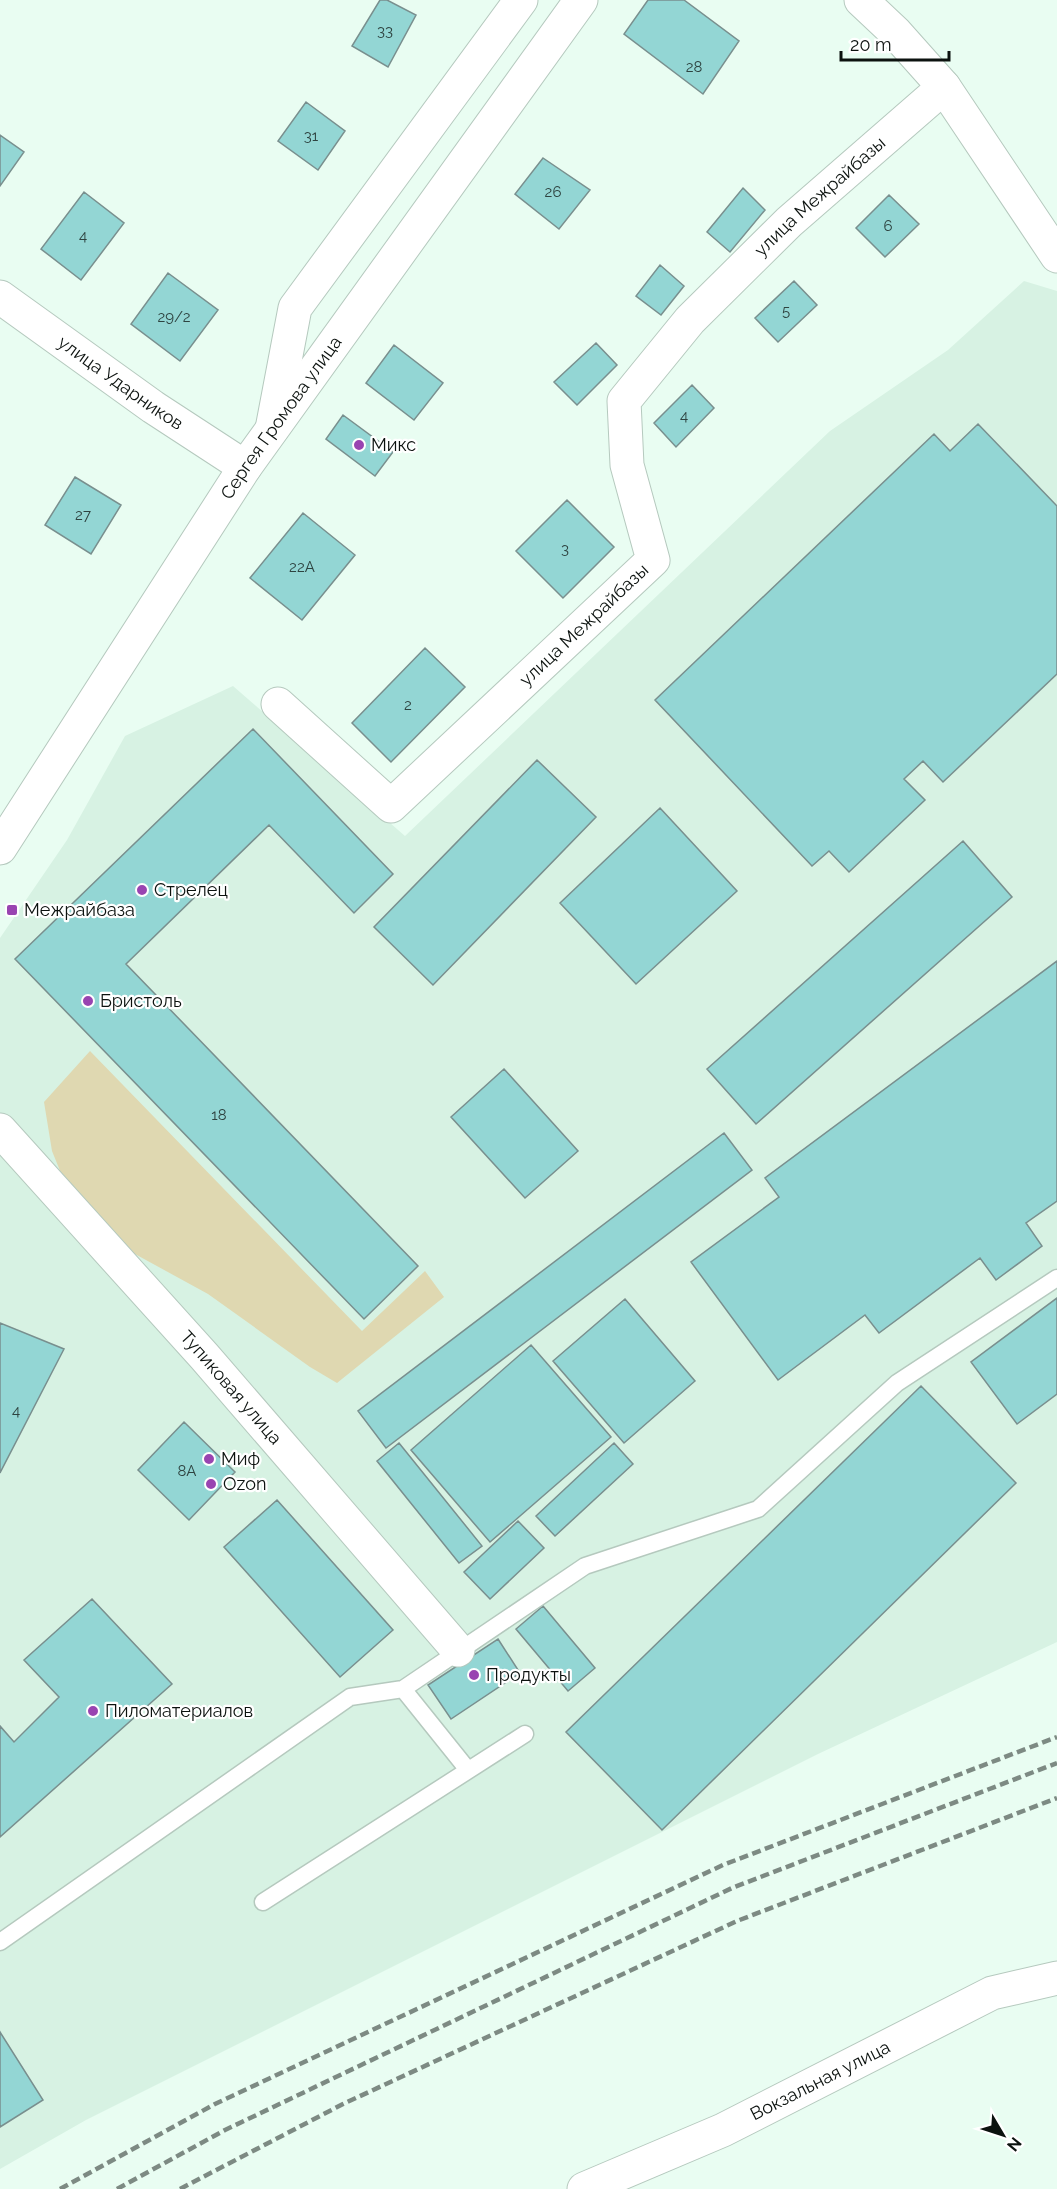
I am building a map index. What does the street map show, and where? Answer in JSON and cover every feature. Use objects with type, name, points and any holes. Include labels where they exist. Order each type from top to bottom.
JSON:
[{"type":"street","points":[[272,429],[295,308],[521,0]]},
{"type":"street","name":"Сергея Громова улица","points":[[0,848],[245,467],[581,0]]},
{"type":"street","points":[[861,0],[895,32],[944,87],[1057,256]]},
{"type":"street","name":"улица Межрайбазы","points":[[279,704],[391,806],[653,560],[627,465],[624,401],[690,320],[815,198],[944,87]]},
{"type":"street","name":"улица Ударников","points":[[0,297],[153,407],[245,467]]},
{"type":"street","name":"Тупиковая улица","points":[[0,1130],[204,1356],[458,1650]]},
{"type":"street","name":"Вокзальная улица","points":[[584,2189],[723,2130],[992,1993],[1057,1978]]},
{"type":"lane","points":[[0,1942],[350,1697],[403,1689],[585,1566],[758,1509],[897,1383],[1057,1278]]},
{"type":"lane","points":[[403,1689],[468,1770]]},
{"type":"lane","points":[[263,1902],[525,1734]]},
{"type":"shaded area","name":"Межрайбаза","points":[[1024,281],[1057,291],[1057,1642],[818,1754],[86,2120],[0,2169],[0,938],[67,840],[125,736],[233,686],[405,836],[830,431],[948,350]]},
{"type":"shaded area","points":[[90,1051],[362,1331],[425,1271],[444,1297],[337,1383],[310,1367],[208,1294],[124,1248],[69,1193],[52,1151],[44,1102]]},
{"type":"building","points":[[380,0],[387,0],[416,15],[388,67],[352,46]]},
{"type":"building","points":[[648,0],[684,0],[739,41],[703,94],[624,34]]},
{"type":"building","points":[[306,102],[345,131],[318,170],[278,141]]},
{"type":"building","points":[[0,135],[24,152],[0,186]]},
{"type":"building","points":[[543,158],[590,190],[559,229],[515,194]]},
{"type":"building","points":[[743,188],[765,210],[730,252],[707,232]]},
{"type":"building","points":[[84,192],[124,223],[81,280],[41,249]]},
{"type":"building","points":[[889,195],[919,224],[885,257],[856,228]]},
{"type":"building","points":[[660,265],[684,286],[661,315],[636,296]]},
{"type":"building","points":[[168,273],[218,310],[180,361],[131,324]]},
{"type":"building","points":[[794,281],[817,305],[778,342],[755,318]]},
{"type":"building","points":[[596,343],[617,365],[577,405],[554,382]]},
{"type":"building","points":[[394,345],[443,383],[414,420],[366,383]]},
{"type":"building","points":[[692,385],[714,408],[676,447],[654,423]]},
{"type":"building","name":"Микс","points":[[343,415],[393,452],[375,476],[326,439]]},
{"type":"building","points":[[978,424],[1057,506],[1057,674],[943,782],[923,761],[904,779],[925,800],[849,872],[829,851],[812,866],[655,700],[934,434],[950,451]]},
{"type":"building","points":[[75,477],[121,505],[91,554],[45,525]]},
{"type":"building","points":[[567,500],[614,547],[563,598],[516,551]]},
{"type":"building","points":[[303,513],[355,555],[302,620],[250,578]]},
{"type":"building","points":[[425,648],[465,687],[391,762],[352,723]]},
{"type":"building","points":[[253,729],[393,874],[354,913],[269,825],[126,964],[418,1266],[364,1319],[15,959]]},
{"type":"building","points":[[537,760],[596,817],[433,985],[374,927]]},
{"type":"building","points":[[660,808],[737,891],[636,984],[560,903]]},
{"type":"building","points":[[963,841],[1012,897],[756,1124],[707,1069]]},
{"type":"building","points":[[1057,961],[1057,1201],[1026,1223],[1042,1246],[996,1280],[980,1258],[879,1333],[865,1315],[778,1380],[691,1262],[779,1197],[765,1178]]},
{"type":"building","points":[[504,1069],[578,1151],[525,1198],[451,1117]]},
{"type":"building","points":[[724,1133],[752,1170],[386,1448],[358,1411]]},
{"type":"building","points":[[1057,1298],[1057,1394],[1017,1424],[971,1362]]},
{"type":"building","points":[[625,1299],[695,1381],[624,1443],[553,1361]]},
{"type":"building","points":[[0,1323],[64,1349],[0,1473]]},
{"type":"building","points":[[531,1345],[611,1437],[490,1542],[411,1450]]},
{"type":"building","points":[[921,1386],[1016,1483],[662,1830],[566,1732]]},
{"type":"building","points":[[184,1422],[235,1472],[189,1520],[138,1470]]},
{"type":"building","points":[[399,1443],[482,1546],[459,1563],[377,1461]]},
{"type":"building","points":[[614,1443],[633,1464],[555,1536],[536,1516]]},
{"type":"building","points":[[277,1500],[393,1630],[340,1677],[224,1547]]},
{"type":"building","points":[[518,1521],[544,1548],[490,1599],[464,1572]]},
{"type":"building","name":"Пиломатериалов","points":[[92,1599],[172,1684],[0,1837],[0,1726],[14,1742],[59,1697],[24,1660]]},
{"type":"building","points":[[543,1606],[595,1668],[568,1691],[516,1629]]},
{"type":"building","points":[[498,1639],[520,1673],[451,1719],[428,1685]]},
{"type":"building","points":[[0,2032],[43,2100],[0,2127]]},
{"type":"railway","points":[[60,2189],[215,2104],[723,1865],[1057,1737]]},
{"type":"railway","points":[[117,2189],[225,2130],[732,1888],[1057,1763]]},
{"type":"railway","points":[[180,2189],[343,2104],[737,1921],[1057,1798]]},
{"type":"place","name":"Микс","points":[[359,445]]},
{"type":"place","name":"Стрелец","points":[[142,890]]},
{"type":"place","name":"Межрайбаза","points":[[12,910]]},
{"type":"place","name":"Бристоль","points":[[88,1001]]},
{"type":"place","name":"Миф","points":[[209,1459]]},
{"type":"place","name":"Ozon","points":[[211,1484]]},
{"type":"place","name":"Продукты","points":[[474,1675]]},
{"type":"place","name":"Пиломатериалов","points":[[93,1711]]}]
